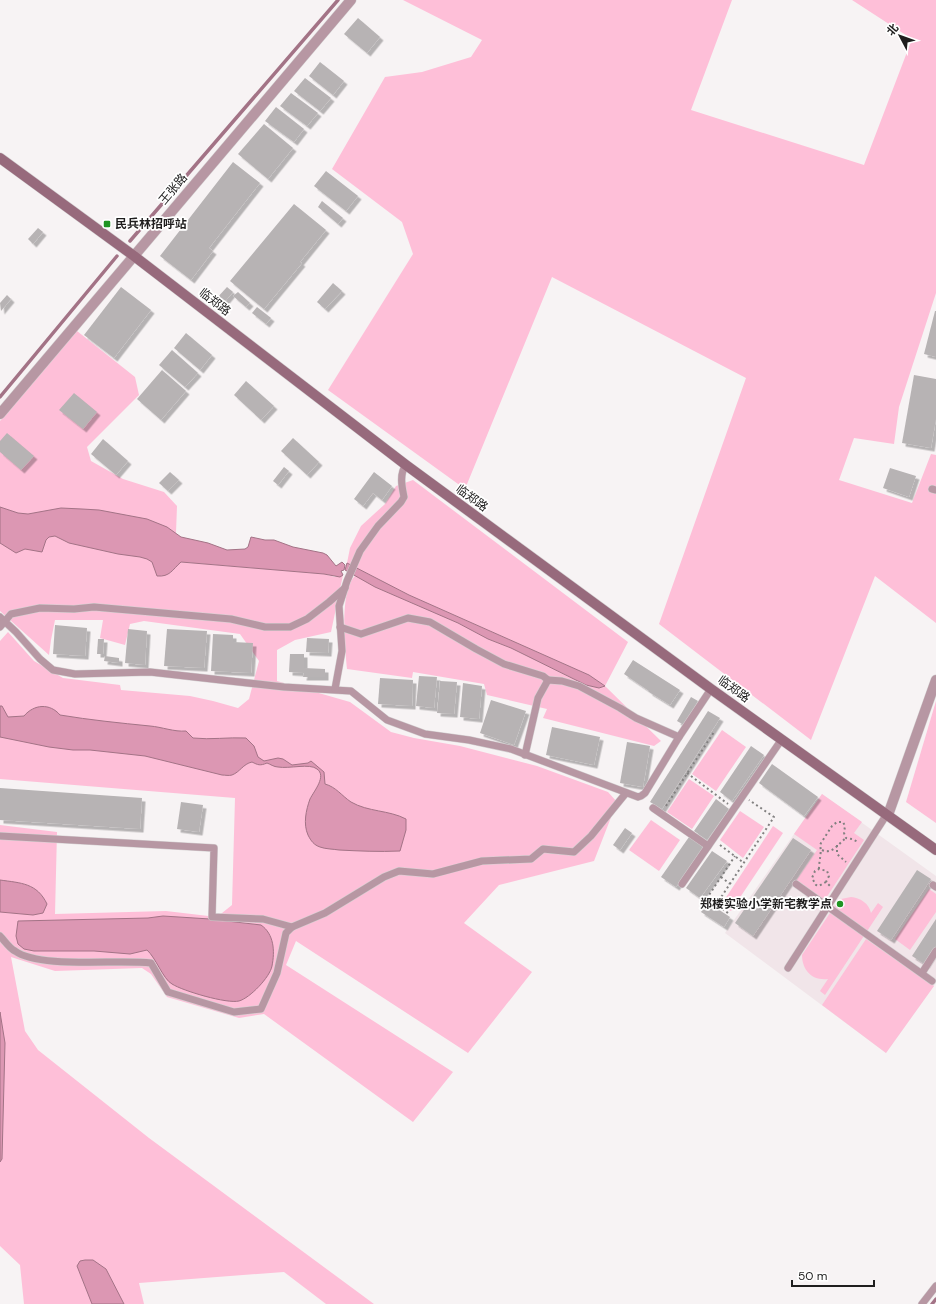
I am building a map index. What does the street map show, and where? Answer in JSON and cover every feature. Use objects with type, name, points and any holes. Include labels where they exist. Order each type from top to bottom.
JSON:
[{"type":"main road","name":"临郑路","points":[[0,158],[134,256],[406,465],[936,850]]},
{"type":"street","name":"王张路","points":[[0,414],[351,0]]},
{"type":"street","points":[[887,815],[936,680]]},
{"type":"lane","points":[[335,689],[342,651],[339,606],[360,551],[378,526],[404,497],[402,487],[402,470],[406,465]]},
{"type":"lane","points":[[345,588],[308,619],[290,627],[265,627],[231,619],[94,606],[74,609],[40,608],[11,614],[2,622],[16,632],[53,670],[75,674],[150,672],[284,687],[351,691],[387,720],[425,734],[469,740],[511,749],[638,797],[643,795],[711,688]]},
{"type":"lane","points":[[340,626],[361,634],[408,618],[430,622],[504,664],[542,676],[548,680],[562,681],[579,686],[636,718],[679,737]]},
{"type":"lane","points":[[525,755],[538,698],[548,680]]},
{"type":"lane","points":[[682,884],[782,739]]},
{"type":"lane","points":[[0,936],[15,952],[32,959],[62,962],[135,961],[151,963],[168,992],[234,1012],[261,1009],[277,973],[286,933],[292,927],[325,913],[384,877],[399,871],[433,874],[482,861],[531,859],[543,849],[574,852],[591,836],[626,793]]},
{"type":"lane","points":[[653,808],[708,846]]},
{"type":"lane","points":[[788,968],[887,815]]},
{"type":"lane","points":[[0,836],[214,848],[212,918],[263,919],[292,927]]},
{"type":"lane","points":[[796,884],[932,981]]},
{"type":"lane","points":[[922,973],[936,951]]},
{"type":"lane","points":[[922,1304],[936,1286]]},
{"type":"path","points":[[661,814],[714,732]]},
{"type":"path","points":[[687,773],[734,808]]},
{"type":"path","points":[[716,905],[774,817],[743,796]]},
{"type":"path","points":[[819,868],[825,870],[829,874],[826,882],[819,886],[812,878],[814,873],[819,868],[819,860],[822,850],[820,846],[822,839],[828,834],[832,826],[837,822],[843,822],[846,838]]},
{"type":"path","points":[[822,850],[829,852],[846,838],[852,839],[867,846]]},
{"type":"path","points":[[712,840],[744,863]]},
{"type":"path","points":[[837,845],[838,856],[853,867]]},
{"type":"path","points":[[728,913],[707,898],[735,856]]},
{"type":"path","points":[[721,877],[730,884]]},
{"type":"path","points":[[826,882],[837,892]]},
{"type":"shaded area","points":[[403,0],[732,0],[691,110],[864,165],[912,39],[852,0],[936,0],[936,293],[899,407],[894,444],[854,438],[839,480],[912,503],[931,454],[936,455],[936,623],[875,576],[811,740],[659,624],[746,378],[552,277],[465,489],[328,390],[413,254],[402,222],[332,169],[385,77],[422,72],[471,57],[482,40]]},
{"type":"shaded area","points":[[77,331],[135,377],[139,395],[87,447],[91,461],[123,479],[164,492],[177,506],[176,533],[181,562],[324,574],[335,577],[343,575],[331,632],[295,640],[277,650],[277,681],[350,702],[391,732],[414,738],[460,746],[537,766],[608,792],[617,802],[594,861],[499,885],[464,923],[532,972],[468,1053],[296,941],[286,965],[453,1072],[413,1122],[264,1014],[239,1018],[167,997],[151,974],[142,968],[55,971],[11,957],[25,1031],[38,1050],[149,1138],[374,1304],[326,1304],[284,1272],[139,1283],[144,1304],[24,1304],[20,1265],[0,1246],[0,825],[57,832],[55,914],[166,911],[217,917],[232,905],[235,798],[0,779],[0,641],[8,632],[34,661],[63,678],[120,685],[121,690],[190,696],[238,708],[249,699],[259,661],[240,634],[144,621],[130,624],[125,645],[100,638],[103,620],[55,620],[49,655],[0,611],[0,421]]},
{"type":"shaded area","points":[[413,480],[628,642],[605,686],[589,675],[409,595],[347,563],[350,548],[361,526],[385,504],[396,486]]},
{"type":"shaded area","points":[[0,507],[18,513],[28,514],[61,508],[99,510],[147,519],[167,527],[181,537],[208,543],[227,550],[245,549],[248,547],[251,537],[274,540],[293,547],[323,553],[327,555],[336,566],[342,562],[345,565],[344,570],[341,571],[343,575],[340,577],[324,574],[181,562],[168,574],[157,576],[152,562],[147,559],[69,543],[55,536],[49,537],[46,540],[42,552],[25,549],[16,553],[0,543]]},
{"type":"shaded area","points":[[347,563],[409,595],[589,675],[605,686],[599,688],[586,685],[511,648],[488,639],[458,623],[375,587],[345,570]]},
{"type":"shaded area","points":[[356,575],[375,587],[458,623],[488,639],[511,648],[586,685],[599,688],[605,686],[661,741],[654,746],[543,718],[547,709],[487,695],[484,684],[413,672],[412,678],[347,669],[344,619],[347,592]]},
{"type":"shaded area","points":[[936,701],[936,823],[906,802]]},
{"type":"shaded area","points":[[0,706],[2,706],[8,717],[24,716],[32,709],[42,706],[52,708],[60,715],[186,731],[193,738],[246,738],[254,746],[258,757],[264,761],[278,758],[283,759],[292,765],[308,763],[311,761],[324,772],[325,784],[336,789],[351,802],[364,808],[393,814],[406,819],[406,830],[400,851],[339,850],[322,848],[316,845],[310,839],[306,831],[305,822],[310,799],[317,788],[321,776],[320,772],[314,767],[275,767],[267,763],[259,765],[252,762],[246,764],[232,775],[222,775],[145,756],[49,747],[0,737]]},
{"type":"shaded area","points":[[722,730],[746,747],[716,791],[692,774]]},
{"type":"shaded area","points":[[689,779],[714,796],[692,829],[667,812]]},
{"type":"shaded area","name":"郑楼实验小学新宅教学点","points":[[822,794],[936,876],[936,983],[886,1053],[725,933]]},
{"type":"shaded area","points":[[822,794],[862,822],[854,833],[864,840],[826,898],[822,898],[796,881],[817,850],[794,834]]},
{"type":"shaded area","points":[[740,811],[764,827],[743,858],[720,840]]},
{"type":"shaded area","points":[[651,820],[680,840],[659,871],[629,850]]},
{"type":"shaded area","points":[[773,826],[783,833],[731,911],[721,905]]},
{"type":"shaded area","points":[[0,880],[21,883],[33,888],[43,897],[47,904],[43,913],[33,915],[0,912]]},
{"type":"shaded area","points":[[929,889],[936,894],[936,912],[910,950],[895,939]]},
{"type":"shaded area","points":[[851,897],[864,902],[870,909],[871,913],[878,903],[883,907],[825,995],[820,991],[828,979],[817,978],[809,973],[806,970],[802,960],[802,955],[838,901]]},
{"type":"shaded area","points":[[163,916],[210,919],[261,925],[269,933],[273,949],[272,966],[268,976],[249,996],[239,1001],[225,1001],[195,993],[172,984],[166,978],[147,950],[130,954],[94,951],[34,951],[24,949],[18,944],[16,936],[18,921],[148,918]]},
{"type":"shaded area","points":[[866,939],[934,986],[886,1053],[822,1005]]},
{"type":"shaded area","points":[[0,1012],[5,1043],[2,1159],[0,1162]]},
{"type":"shaded area","points":[[93,1260],[106,1269],[124,1304],[92,1304],[77,1266],[80,1261]]},
{"type":"building","points":[[358,18],[380,37],[367,53],[344,34]]},
{"type":"building","points":[[320,62],[344,81],[333,95],[309,76]]},
{"type":"building","points":[[305,78],[331,98],[320,111],[294,91]]},
{"type":"building","points":[[291,93],[318,113],[307,126],[280,106]]},
{"type":"building","points":[[276,107],[304,129],[294,142],[265,121]]},
{"type":"building","points":[[264,124],[293,148],[268,179],[238,154]]},
{"type":"building","points":[[233,162],[260,183],[209,248],[213,251],[191,280],[160,256]]},
{"type":"building","points":[[326,171],[358,196],[346,211],[314,186]]},
{"type":"building","points":[[322,201],[343,218],[338,224],[318,207]]},
{"type":"building","points":[[294,204],[326,230],[300,262],[302,263],[264,309],[230,281]]},
{"type":"building","points":[[38,228],[43,232],[33,244],[28,239]]},
{"type":"building","points":[[333,283],[342,291],[325,309],[317,302]]},
{"type":"building","points":[[121,287],[151,310],[114,358],[84,335]]},
{"type":"building","points":[[227,287],[233,292],[222,305],[216,299]]},
{"type":"building","points":[[238,292],[250,303],[246,307],[233,296]]},
{"type":"building","points":[[7,295],[11,299],[1,311],[0,303]]},
{"type":"building","points":[[257,307],[271,318],[266,324],[252,313]]},
{"type":"building","points":[[936,311],[936,357],[924,354]]},
{"type":"building","points":[[186,333],[212,355],[200,370],[174,348]]},
{"type":"building","points":[[172,350],[198,373],[185,387],[159,365]]},
{"type":"building","points":[[162,370],[186,391],[161,420],[137,399]]},
{"type":"building","points":[[914,375],[936,379],[936,419],[931,448],[902,443]]},
{"type":"building","points":[[246,381],[274,406],[261,420],[234,395]]},
{"type":"building","points":[[74,393],[97,412],[83,429],[59,410]]},
{"type":"building","points":[[7,433],[34,456],[21,470],[0,452],[0,441]]},
{"type":"building","points":[[293,438],[319,462],[307,475],[281,451]]},
{"type":"building","points":[[103,439],[128,461],[116,475],[91,454]]},
{"type":"building","points":[[284,467],[289,471],[278,485],[273,481]]},
{"type":"building","points":[[890,468],[916,476],[909,497],[883,488]]},
{"type":"building","points":[[170,472],[179,480],[168,491],[159,483]]},
{"type":"building","points":[[374,472],[392,486],[382,500],[373,493],[363,506],[354,499]]},
{"type":"building","points":[[55,625],[87,628],[85,656],[53,654]]},
{"type":"building","points":[[128,629],[147,631],[145,665],[125,663]]},
{"type":"building","points":[[167,629],[207,631],[204,668],[164,666]]},
{"type":"building","points":[[213,634],[233,635],[233,642],[253,643],[251,673],[211,671]]},
{"type":"building","points":[[307,638],[329,639],[328,653],[306,652]]},
{"type":"building","points":[[98,639],[104,639],[103,654],[97,654]]},
{"type":"building","points":[[290,654],[304,654],[304,668],[325,669],[325,677],[303,677],[304,673],[289,672]]},
{"type":"building","points":[[105,656],[119,658],[119,663],[104,661]]},
{"type":"building","points":[[633,660],[680,690],[670,705],[624,674]]},
{"type":"building","points":[[419,676],[437,677],[434,708],[416,706]]},
{"type":"building","points":[[380,678],[413,680],[412,706],[378,704]]},
{"type":"building","points":[[440,681],[457,682],[454,714],[437,713]]},
{"type":"building","points":[[463,683],[482,686],[479,719],[460,717]]},
{"type":"building","points":[[691,697],[698,701],[684,725],[677,721]]},
{"type":"building","points":[[491,700],[526,711],[514,745],[480,733]]},
{"type":"building","points":[[708,711],[720,718],[662,809],[650,802]]},
{"type":"building","points":[[552,727],[600,737],[594,765],[546,755]]},
{"type":"building","points":[[627,742],[650,746],[643,787],[620,783]]},
{"type":"building","points":[[751,746],[764,755],[732,801],[720,792]]},
{"type":"building","points":[[772,764],[818,797],[804,816],[759,783]]},
{"type":"building","points":[[0,788],[142,798],[140,829],[0,820]]},
{"type":"building","points":[[716,799],[729,809],[707,840],[694,831]]},
{"type":"building","points":[[181,802],[203,805],[199,832],[177,829]]},
{"type":"building","points":[[625,828],[632,833],[620,850],[613,845]]},
{"type":"building","points":[[689,837],[704,847],[676,887],[661,877]]},
{"type":"building","points":[[793,838],[811,850],[753,936],[735,923]]},
{"type":"building","points":[[712,851],[727,861],[700,898],[686,888]]},
{"type":"building","points":[[917,870],[931,879],[891,940],[877,931]]},
{"type":"building","points":[[707,902],[730,917],[724,927],[701,912]]},
{"type":"building","points":[[936,919],[936,949],[926,965],[912,956]]},
{"type":"waterway","points":[[130,241],[338,0]]},
{"type":"waterway","points":[[0,397],[117,256]]},
{"type":"waterway","points":[[932,1304],[936,1299]]},
{"type":"place","name":"民兵林招呼站","points":[[107,224]]},
{"type":"place","name":"郑楼实验小学新宅教学点","points":[[840,904]]}]
